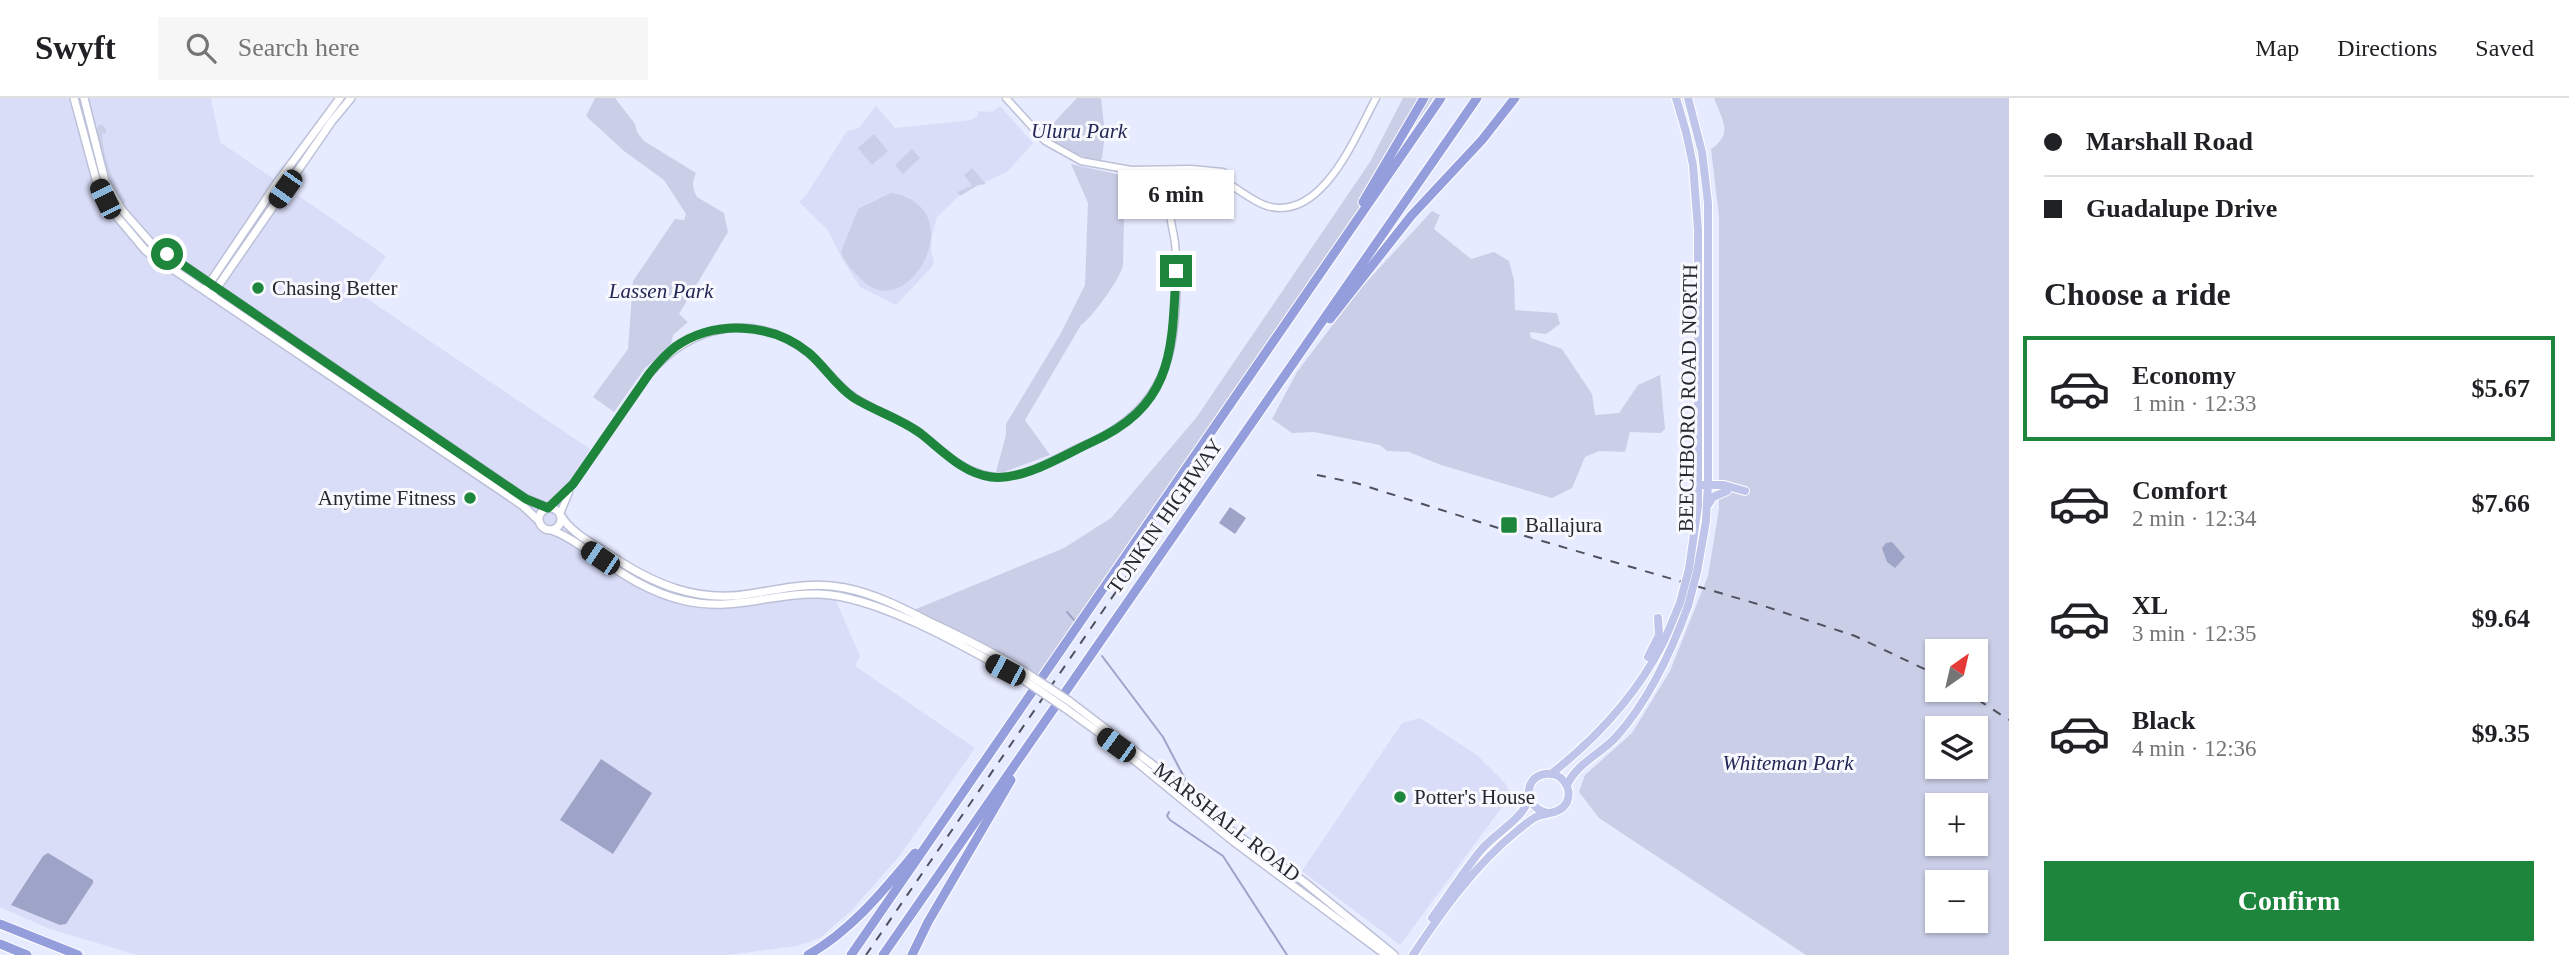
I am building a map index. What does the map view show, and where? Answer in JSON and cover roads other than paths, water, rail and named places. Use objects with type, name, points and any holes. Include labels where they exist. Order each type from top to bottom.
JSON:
[{"type":"highway","points":[[1334,252],[1424,98]]},
{"type":"highway","name":"TONKIN HIGHWAY","points":[[851,955],[1441,98]]},
{"type":"highway","name":"TONKIN HIGHWAY","points":[[883,955],[1477,98]]},
{"type":"highway","points":[[1287,371],[1402,226],[1482,140],[1516,98]]},
{"type":"highway","points":[[808,955],[851,924],[881,893],[927,838],[1024,703]]},
{"type":"highway","points":[[912,955],[942,897],[1047,718]]},
{"type":"highway","points":[[919,955],[942,897]]},
{"type":"highway","points":[[0,924],[78,955]]},
{"type":"highway","points":[[0,944],[27,955]]},
{"type":"main road","points":[[74,98],[86,124],[113,197],[132,224],[161,251],[210,290],[228,297],[526,499],[560,515],[559,526],[551,530],[542,527],[522,505],[210,290],[146,251],[120,221],[97,183],[86,124],[84,98]]},
{"type":"main road","points":[[210,290],[216,274],[277,183],[340,98]]},
{"type":"main road","points":[[210,290],[227,271],[351,98]]},
{"type":"main road","name":"BEECHBORO ROAD NORTH","points":[[1567,785],[1575,769],[1615,738],[1629,721],[1670,649],[1693,571],[1706,513],[1698,309],[1698,230],[1693,165],[1676,98]]},
{"type":"main road","name":"BEECHBORO ROAD NORTH","points":[[1688,98],[1702,152],[1710,240],[1709,458],[1698,519],[1693,571]]},
{"type":"main road","points":[[161,251],[199,273],[208,276],[216,274]]},
{"type":"main road","points":[[227,271],[225,291],[228,297]]},
{"type":"main road","points":[[1698,309],[1700,315],[1704,316],[1708,299]]},
{"type":"main road","points":[[1709,458],[1715,478],[1725,488]]},
{"type":"main road","points":[[1705,486],[1725,488]]},
{"type":"main road","points":[[1706,513],[1711,499],[1725,488]]},
{"type":"main road","points":[[538,520],[541,512],[549,508]]},
{"type":"main road","name":"MARSHALL ROAD","points":[[560,515],[575,531],[632,570],[672,589],[705,596],[726,596],[817,585],[848,589],[878,598],[914,614],[1026,677],[1067,704],[1157,768],[1220,823],[1303,881],[1394,955]]},
{"type":"main road","name":"MARSHALL ROAD","points":[[551,530],[569,538],[638,583],[670,597],[715,605],[798,594],[817,593],[846,597],[911,622],[1026,677]]},
{"type":"main road","name":"BEECHBORO ROAD NORTH","points":[[1551,774],[1601,730],[1620,709],[1639,684],[1684,605]]},
{"type":"main road","points":[[1620,709],[1656,643],[1660,629],[1658,618]]},
{"type":"main road","name":"MARSHALL ROAD","points":[[1067,704],[1233,841],[1386,955]]},
{"type":"main road","points":[[1413,955],[1436,921],[1497,849],[1535,817],[1558,811],[1566,803],[1569,791],[1567,785],[1563,779],[1551,774],[1539,776],[1534,780],[1529,792],[1537,809],[1549,813]]},
{"type":"main road","points":[[1406,955],[1480,851],[1496,834],[1519,817],[1530,799]]},
{"type":"street","points":[[1006,98],[1041,137],[1071,158],[1120,169],[1204,170],[1217,175],[1225,173],[1226,180],[1237,188],[1264,205],[1279,208],[1293,208],[1310,200],[1327,182],[1376,98]]},
{"type":"street","points":[[549,508],[573,484],[649,374],[664,357],[696,336],[723,329],[751,328],[784,337],[795,343],[855,398],[901,420],[956,462],[974,472],[992,477],[1019,475],[1105,436],[1139,411],[1155,390],[1169,357],[1173,336],[1176,271],[1168,170]]},
{"type":"street","points":[[560,515],[573,484]]},
{"type":"waterway","points":[[1067,612],[1074,620]]},
{"type":"waterway","points":[[1102,656],[1163,737],[1185,779],[1181,786]]},
{"type":"waterway","points":[[1169,812],[1167,816],[1170,820],[1223,856],[1287,955]]},
{"type":"railway","points":[[1317,475],[1356,483],[1508,531],[1761,605],[1855,636],[1925,669]]},
{"type":"railway","points":[[866,955],[1144,551]]},
{"type":"railway","points":[[1981,702],[2009,720]]},
{"type":"place","name":"Chasing Better","points":[[258,288]]},
{"type":"place","name":"Anytime Fitness","points":[[470,498]]},
{"type":"place","name":"Ballajura","points":[[1509,525]]},
{"type":"place","name":"Potter's House","points":[[1400,797]]},
{"type":"park label","name":"Uluru Park","points":[[1079,131]]},
{"type":"park label","name":"Lassen Park","points":[[661,291]]},
{"type":"park label","name":"Whiteman Park","points":[[1788,763]]}]
